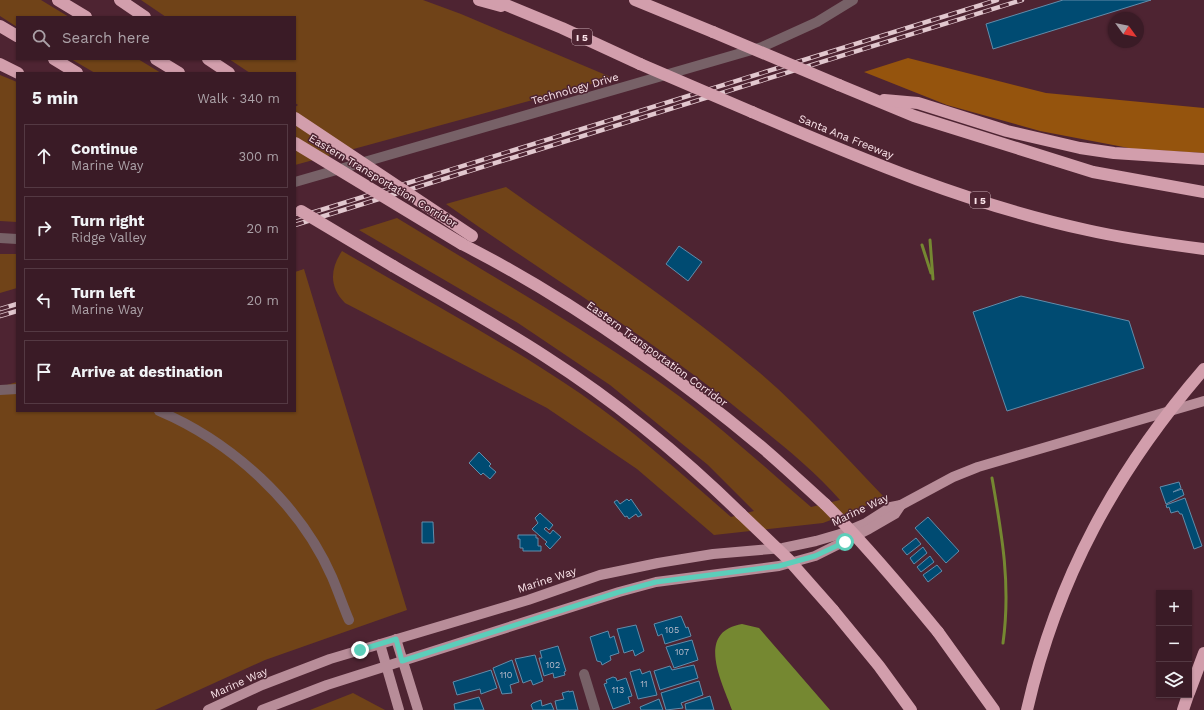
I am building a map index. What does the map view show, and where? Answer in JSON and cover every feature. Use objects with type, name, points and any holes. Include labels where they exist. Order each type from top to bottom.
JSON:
[{"type":"highway","points":[[58,0],[84,16]]},
{"type":"highway","points":[[120,0],[144,16]]},
{"type":"highway","points":[[478,0],[524,12]]},
{"type":"highway","name":"Santa Ana Freeway","points":[[494,0],[877,165],[1012,210],[1087,230],[1204,249]]},
{"type":"highway","points":[[635,0],[914,116],[1093,172],[1204,192]]},
{"type":"highway","points":[[0,26],[16,35]]},
{"type":"highway","points":[[56,60],[75,72]]},
{"type":"highway","points":[[158,60],[177,72]]},
{"type":"highway","points":[[210,60],[228,72]]},
{"type":"highway","points":[[0,64],[16,72]]},
{"type":"highway","points":[[873,99],[918,103],[1007,131],[1080,148],[1114,153],[1204,159]]},
{"type":"highway","points":[[296,119],[472,236],[496,261]]},
{"type":"highway","name":"Eastern Transportation Corridor","points":[[296,144],[462,244],[496,261],[597,325],[684,386],[765,450],[848,528],[904,590],[938,632],[994,710]]},
{"type":"highway","points":[[297,209],[546,357],[615,406],[709,482],[788,559],[833,610],[879,666],[911,710]]},
{"type":"highway","points":[[1027,710],[1046,636],[1088,536],[1119,482],[1154,431],[1204,369]]},
{"type":"highway","points":[[1192,686],[1204,653]]},
{"type":"highway","points":[[1183,710],[1188,698]]},
{"type":"main road","name":"Marine Way","points":[[208,710],[276,680],[330,659],[528,600],[600,575],[634,567],[714,554],[783,548],[840,534],[866,522],[891,507],[901,505],[953,477],[978,467],[1204,401]]},
{"type":"main road","name":"Marine Way","points":[[262,710],[327,685],[619,592],[656,582],[779,566],[815,556],[895,514],[901,505]]},
{"type":"main road","points":[[396,639],[418,710]]},
{"type":"main road","points":[[380,644],[400,710]]},
{"type":"street","name":"Technology Drive","points":[[296,182],[762,47],[817,22],[853,0]]},
{"type":"street","points":[[0,238],[16,239]]},
{"type":"street","points":[[0,390],[16,389]]},
{"type":"street","points":[[161,412],[183,421],[225,448],[255,473],[282,501],[308,535],[332,576],[349,620]]},
{"type":"street","points":[[584,674],[595,710]]},
{"type":"shaded area","points":[[0,0],[41,0],[67,16],[16,16],[16,26],[0,16]]},
{"type":"shaded area","points":[[141,0],[423,0],[461,14],[613,78],[296,165],[296,106],[298,105],[296,104],[296,72],[248,72],[230,60],[296,60],[296,16],[165,16]]},
{"type":"shaded area","points":[[908,58],[1046,93],[1204,108],[1204,153],[1134,149],[1040,131],[947,105],[864,72]]},
{"type":"shaded area","points":[[73,60],[140,60],[159,72],[93,72]]},
{"type":"shaded area","points":[[0,75],[16,82],[16,222],[0,221]]},
{"type":"shaded area","points":[[506,187],[667,300],[730,348],[792,402],[884,497],[857,510],[823,523],[714,535],[637,469],[547,408],[345,303],[336,291],[333,271],[342,251],[493,338],[581,394],[639,438],[731,517],[754,511],[708,465],[610,385],[518,323],[359,230],[397,218],[557,315],[651,376],[713,423],[811,507],[840,500],[822,480],[791,453],[684,368],[645,339],[446,204]]},
{"type":"shaded area","points":[[0,254],[16,254],[16,288],[0,293]]},
{"type":"shaded area","points":[[304,269],[407,610],[265,660],[155,710],[0,710],[0,387],[16,382],[16,412],[296,412],[296,272]]},
{"type":"shaded area","points":[[742,624],[759,628],[830,710],[732,710],[718,673],[716,647],[719,637],[728,629]]},
{"type":"shaded area","points":[[353,693],[385,710],[310,710]]},
{"type":"building","points":[[1063,0],[1151,0],[1108,12],[1108,13],[993,49],[986,24]]},
{"type":"building","points":[[679,246],[702,262],[688,281],[666,264]]},
{"type":"building","points":[[1021,296],[1129,321],[1144,368],[1007,411],[973,312]]},
{"type":"building","points":[[479,452],[491,464],[489,466],[496,472],[490,479],[483,473],[481,475],[469,463]]},
{"type":"building","points":[[1179,482],[1181,488],[1173,492],[1182,489],[1184,495],[1166,504],[1160,487]]},
{"type":"building","points":[[1185,498],[1202,546],[1194,549],[1182,514],[1178,511],[1171,513],[1169,507],[1167,508],[1166,505]]},
{"type":"building","points":[[627,499],[629,501],[631,499],[642,515],[638,517],[636,514],[629,519],[627,516],[625,517],[614,502],[617,500],[620,504]]},
{"type":"building","points":[[540,513],[553,525],[549,530],[546,527],[544,529],[550,534],[553,530],[561,537],[550,549],[545,544],[547,542],[532,529],[538,523],[535,518]]},
{"type":"building","points":[[928,517],[959,551],[946,563],[915,528]]},
{"type":"building","points":[[422,522],[433,522],[434,543],[422,543]]},
{"type":"building","points":[[518,535],[536,535],[536,538],[538,538],[538,546],[541,546],[541,551],[523,551],[523,548],[520,548],[520,539],[518,539]]},
{"type":"building","points":[[916,538],[921,544],[907,555],[902,549]]},
{"type":"building","points":[[923,547],[927,553],[914,564],[910,558]]},
{"type":"building","points":[[930,556],[934,562],[921,572],[917,567]]},
{"type":"building","points":[[937,565],[942,571],[928,582],[923,575]]},
{"type":"building","points":[[681,616],[686,628],[688,627],[691,636],[665,644],[662,634],[658,636],[654,624]]},
{"type":"building","points":[[636,625],[644,651],[635,656],[633,650],[624,653],[617,629]]},
{"type":"building","points":[[608,631],[610,638],[614,636],[619,653],[610,656],[611,660],[602,665],[601,662],[597,661],[590,637]]},
{"type":"building","points":[[692,640],[698,660],[674,668],[666,647]]},
{"type":"building","points":[[558,646],[566,671],[564,672],[565,675],[554,678],[553,673],[544,676],[539,658],[542,658],[540,651]]},
{"type":"building","points":[[535,655],[543,681],[533,685],[531,680],[523,683],[515,659]]},
{"type":"building","points":[[512,660],[519,682],[510,685],[512,693],[502,694],[493,668]]},
{"type":"building","points":[[694,665],[698,678],[660,690],[654,671],[670,666],[672,670]]},
{"type":"building","points":[[640,669],[642,674],[650,671],[657,695],[638,699],[630,672]]},
{"type":"building","points":[[491,670],[497,688],[481,694],[480,689],[457,695],[453,682]]},
{"type":"building","points":[[613,677],[616,678],[617,681],[626,678],[632,696],[628,697],[630,703],[613,709],[604,684],[607,683],[606,680]]},
{"type":"building","points":[[699,681],[703,695],[681,703],[683,708],[666,710],[661,693]]},
{"type":"building","points":[[573,691],[578,710],[557,710],[555,701],[564,699],[562,693]]},
{"type":"building","points":[[710,696],[714,710],[686,710],[685,704]]},
{"type":"building","points":[[479,697],[484,710],[455,710],[454,704]]},
{"type":"building","points":[[659,699],[663,710],[641,710],[640,707]]},
{"type":"building","points":[[541,700],[542,706],[551,703],[554,710],[533,710],[531,705]]},
{"type":"waterway","points":[[930,240],[933,279]]},
{"type":"waterway","points":[[922,245],[931,273]]},
{"type":"waterway","points":[[992,478],[1002,540],[1006,580],[1003,643]]},
{"type":"railway","points":[[296,218],[997,0]]},
{"type":"railway","points":[[296,225],[1022,0]]},
{"type":"railway","points":[[0,309],[16,304]]},
{"type":"railway","points":[[0,316],[16,311]]},
{"type":"route","points":[[360,650],[396,639],[402,661],[619,592],[656,582],[743,572],[779,566],[815,556],[845,542]]}]
